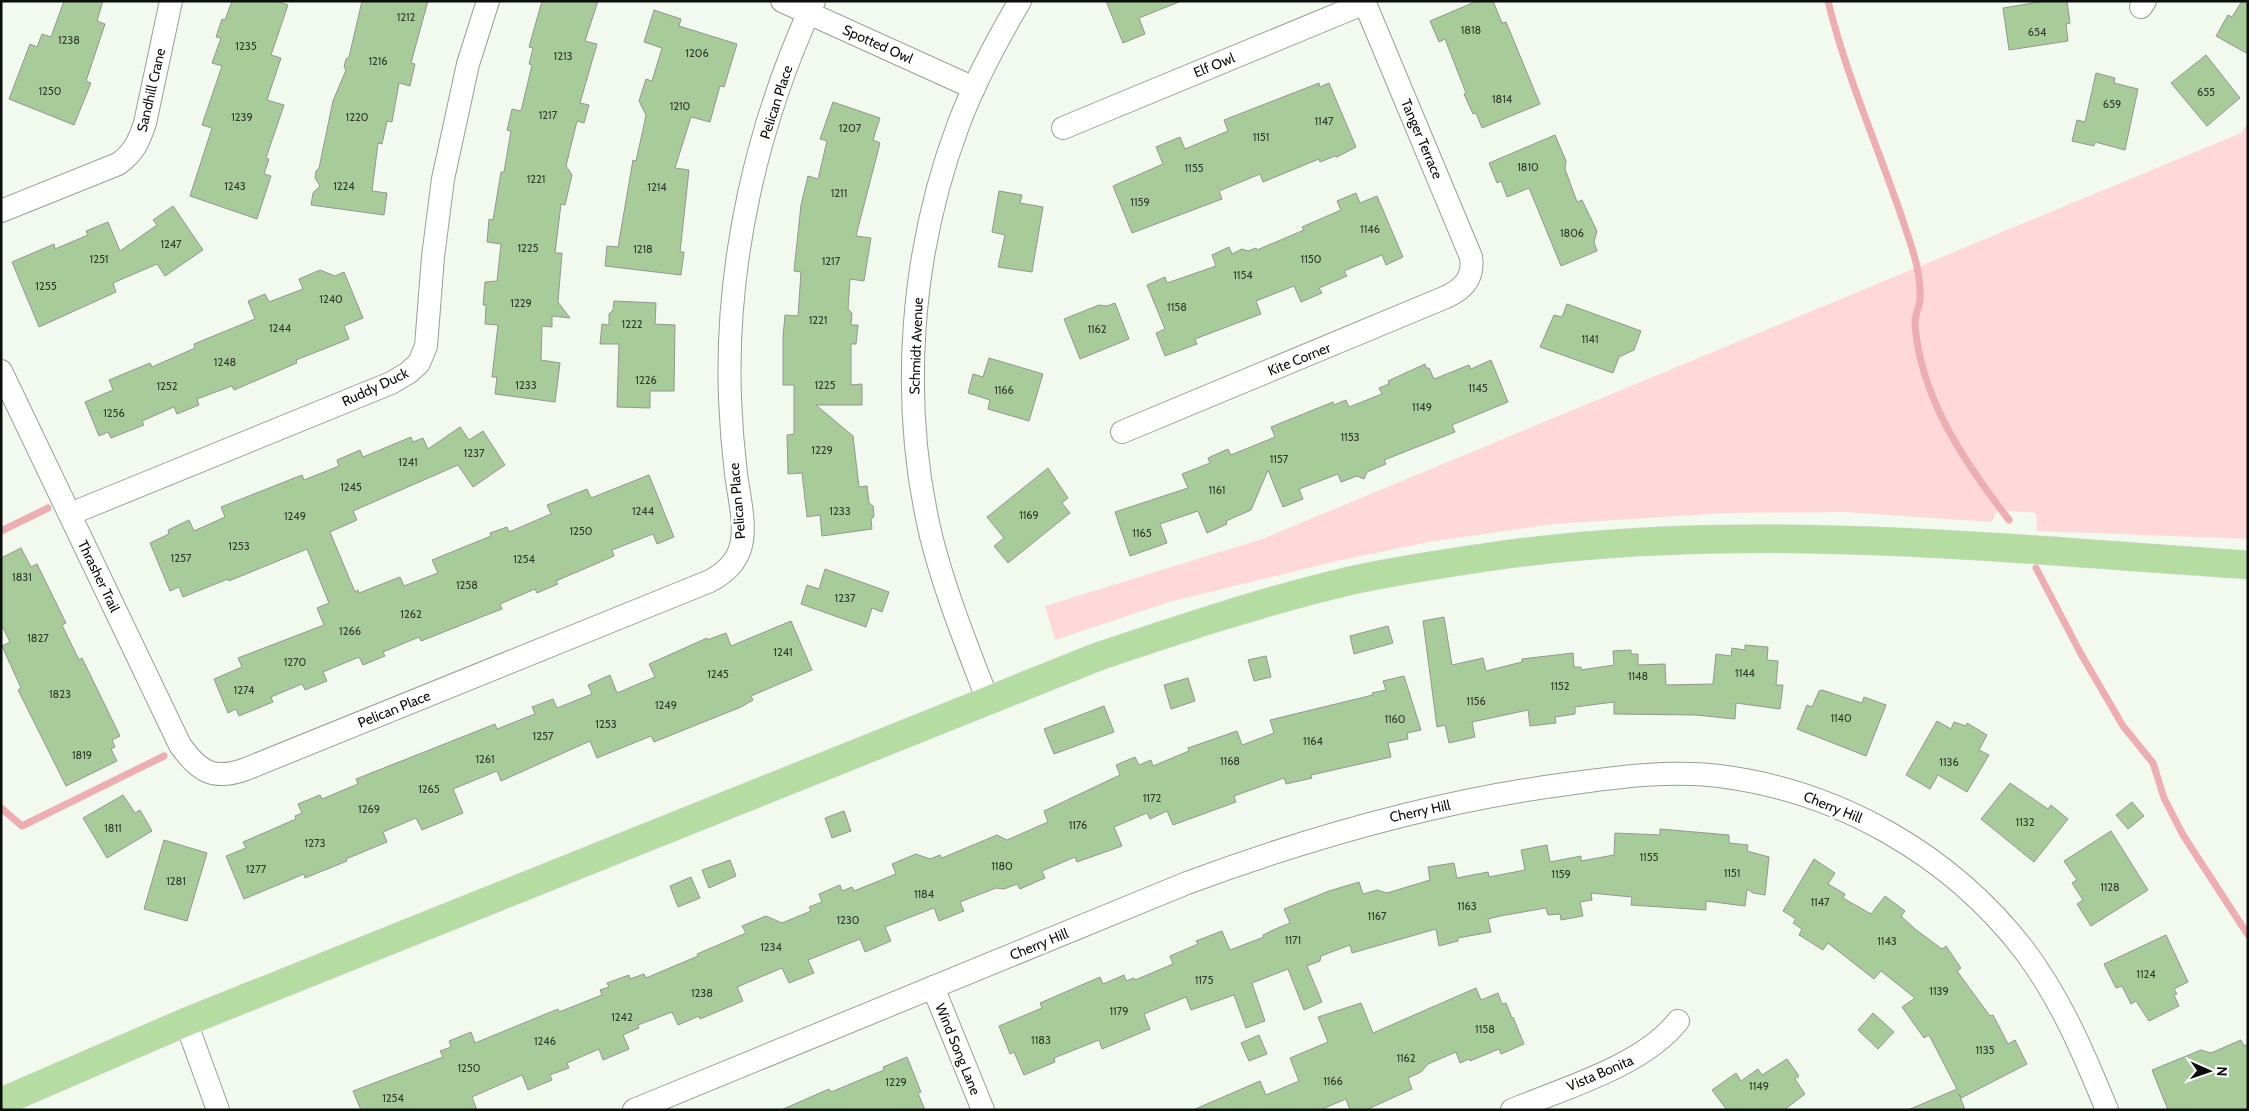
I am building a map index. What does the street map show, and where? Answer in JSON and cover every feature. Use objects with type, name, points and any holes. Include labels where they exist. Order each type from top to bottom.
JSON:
[{"type":"main road","points":[[1,1102],[186,1022],[1097,657],[1222,616],[1350,581],[1489,557],[1648,541],[1830,539],[2248,565]]},
{"type":"street","name":"Sandhill Crane","points":[[1,211],[118,164],[132,154],[145,123],[171,1]]},
{"type":"street","name":"Ruddy Duck","points":[[70,514],[391,383],[408,373],[419,363],[427,338],[433,257],[448,153],[468,64],[488,1]]},
{"type":"street","name":"Spotted Owl","points":[[782,1],[811,7],[974,88]]},
{"type":"street","name":"Schmidt Avenue","points":[[988,700],[954,610],[931,536],[916,446],[913,387],[918,296],[932,214],[959,123],[974,88],[1020,1]]},
{"type":"street","name":"Elf Owl","points":[[1063,128],[1365,2]]},
{"type":"street","name":"Tanger Terrace","points":[[1365,2],[1471,257],[1469,277]]},
{"type":"street","name":"Pelican Place","points":[[209,773],[228,774],[246,769],[710,581],[729,568],[740,548],[742,537],[733,453],[729,372],[732,315],[742,236],[757,163],[771,114],[811,7]]},
{"type":"street","name":"Kite Corner","points":[[1122,432],[1446,297],[1460,290],[1469,277]]},
{"type":"street","name":"Thrasher Trail","points":[[1,371],[180,745],[198,767],[209,773]]},
{"type":"street","name":"Cherry Hill","points":[[634,1110],[1259,856],[1382,819],[1471,799],[1604,779],[1674,774],[1716,776],[1772,786],[1830,805],[1898,838],[1956,879],[1988,908],[2042,975],[2068,1020],[2107,1110]]},
{"type":"street","name":"Wind Song Lane","points":[[933,987],[983,1110]]},
{"type":"street","name":"Vista Bonita","points":[[1512,1110],[1632,1060],[1655,1046],[1678,1021]]},
{"type":"street","points":[[186,1022],[218,1110]]},
{"type":"shaded area","points":[[2248,122],[2248,539],[2037,531],[2036,513],[1997,510],[1992,522],[1845,512],[1726,513],[1554,524],[1429,542],[1341,560],[1169,602],[1055,640],[1045,606],[1262,539],[2241,133]]},
{"type":"building","points":[[64,1],[103,1],[97,21],[105,24],[86,81],[91,83],[74,125],[9,99],[30,44],[37,47],[42,34],[51,37]]},
{"type":"building","points":[[232,1],[276,1],[288,5],[271,55],[281,58],[267,100],[284,105],[266,158],[269,159],[264,174],[271,176],[257,219],[190,196],[212,128],[202,125],[222,66],[212,63],[221,38],[216,37],[222,19],[225,20]]},
{"type":"building","points":[[362,1],[428,1],[411,63],[415,64],[410,86],[399,83],[392,122],[387,121],[382,144],[378,143],[372,191],[387,193],[384,215],[311,205],[313,193],[320,186],[315,178],[316,171],[319,168],[333,101],[346,70],[344,67],[346,59],[349,57]]},
{"type":"building","points":[[542,1],[598,1],[585,41],[597,44],[580,103],[589,105],[584,123],[577,121],[566,166],[572,175],[565,205],[561,204],[555,253],[562,253],[558,302],[570,318],[552,316],[552,327],[542,326],[541,360],[560,363],[555,402],[495,394],[497,377],[492,377],[498,325],[485,324],[486,305],[483,305],[485,282],[497,281],[501,244],[487,242],[489,219],[493,220],[501,172],[504,172],[511,131],[507,130],[512,109],[521,111],[532,65],[529,64],[533,48],[529,47]]},
{"type":"building","points":[[1106,1],[1179,2],[1139,18],[1145,34],[1123,43]]},
{"type":"building","points":[[1477,1],[1493,1],[1502,23],[1506,22],[1540,104],[1482,128],[1476,113],[1473,114],[1464,94],[1466,93],[1445,39],[1439,42],[1430,21]]},
{"type":"building","points":[[2045,1],[2067,1],[2070,23],[2066,24],[2068,41],[2009,50],[2003,8]]},
{"type":"building","points":[[2242,1],[2248,1],[2248,54],[2216,36],[2228,15],[2232,17]]},
{"type":"building","points":[[654,10],[681,19],[679,26],[737,44],[724,87],[720,86],[710,122],[691,117],[675,168],[689,170],[680,252],[684,252],[681,275],[605,266],[607,246],[618,247],[633,160],[636,161],[644,125],[646,115],[639,101],[646,79],[652,81],[662,48],[644,42]]},
{"type":"building","points":[[2206,55],[2240,98],[2207,126],[2171,83]]},
{"type":"building","points":[[2096,73],[2115,78],[2114,83],[2138,89],[2125,150],[2095,142],[2094,146],[2072,141],[2077,120],[2085,122]]},
{"type":"building","points":[[1319,83],[1320,87],[1329,83],[1356,147],[1337,157],[1335,156],[1320,162],[1319,159],[1263,182],[1260,174],[1219,191],[1222,199],[1132,233],[1113,186],[1163,164],[1156,147],[1180,137],[1185,149],[1228,131],[1224,120]]},
{"type":"building","points":[[833,102],[880,118],[873,140],[880,143],[856,236],[871,238],[864,281],[850,279],[848,309],[852,313],[851,325],[858,325],[856,344],[851,344],[851,385],[862,384],[862,405],[816,405],[853,436],[859,487],[867,486],[869,503],[873,506],[874,516],[871,520],[872,529],[822,536],[820,515],[807,517],[802,473],[788,474],[787,435],[794,434],[794,385],[783,385],[783,337],[785,315],[798,316],[801,272],[794,271],[801,205],[808,176],[818,179],[827,141],[820,139]]},
{"type":"building","points":[[1555,135],[1566,161],[1565,169],[1577,202],[1582,200],[1597,231],[1594,242],[1597,251],[1561,266],[1529,188],[1507,197],[1501,181],[1497,183],[1489,163]]},
{"type":"building","points":[[999,191],[1022,195],[1020,203],[1043,207],[1032,272],[998,267],[1005,235],[992,232]]},
{"type":"building","points":[[1356,193],[1360,203],[1377,196],[1403,257],[1386,265],[1382,255],[1344,271],[1347,276],[1319,288],[1322,293],[1301,302],[1294,286],[1256,301],[1261,314],[1195,339],[1197,344],[1165,356],[1156,333],[1165,329],[1147,285],[1165,277],[1167,283],[1216,266],[1212,255],[1229,247],[1232,254],[1242,249],[1248,251],[1256,248],[1257,250],[1304,230],[1302,227],[1341,210],[1337,201]]},
{"type":"building","points":[[173,206],[203,250],[165,276],[157,264],[113,283],[116,292],[39,327],[12,262],[54,244],[55,249],[88,235],[86,231],[108,222],[120,251],[157,225],[153,220]]},
{"type":"building","points":[[320,270],[335,276],[344,272],[363,318],[344,326],[349,339],[296,360],[297,363],[234,390],[232,386],[197,399],[199,405],[177,414],[174,407],[142,421],[144,425],[111,438],[108,432],[99,436],[85,402],[113,390],[109,380],[150,363],[152,367],[195,348],[194,344],[255,319],[248,301],[265,294],[269,302],[303,289],[299,279]]},
{"type":"building","points":[[614,301],[656,303],[655,324],[675,325],[674,391],[650,391],[650,408],[617,407],[619,344],[600,344],[602,324],[609,325],[609,314],[613,310]]},
{"type":"building","points":[[1115,303],[1129,339],[1080,359],[1064,319],[1099,305],[1107,306]]},
{"type":"building","points":[[1567,304],[1641,331],[1634,350],[1619,357],[1613,373],[1540,347],[1554,315],[1562,317]]},
{"type":"building","points":[[989,358],[1043,374],[1029,421],[988,409],[990,400],[968,393],[973,374],[983,377]]},
{"type":"building","points":[[1491,360],[1508,402],[1452,425],[1455,432],[1384,460],[1386,464],[1367,472],[1364,479],[1357,476],[1341,482],[1338,474],[1299,489],[1303,499],[1283,507],[1268,470],[1251,510],[1226,521],[1227,524],[1207,533],[1198,511],[1160,524],[1167,543],[1130,556],[1115,512],[1188,488],[1182,474],[1210,463],[1208,458],[1228,449],[1231,455],[1275,437],[1271,427],[1333,402],[1334,405],[1346,400],[1349,407],[1382,394],[1379,388],[1389,384],[1388,381],[1425,364],[1434,379],[1469,365],[1471,369]]},
{"type":"building","points":[[460,427],[469,440],[483,431],[505,465],[473,487],[458,465],[353,511],[357,520],[330,532],[355,592],[358,590],[359,593],[400,577],[404,586],[438,573],[432,560],[491,536],[490,533],[507,527],[509,532],[551,514],[547,505],[587,489],[591,498],[649,475],[674,537],[657,544],[653,534],[612,550],[614,556],[556,581],[558,584],[537,593],[535,589],[500,604],[502,609],[421,641],[419,637],[383,652],[385,656],[363,665],[359,657],[323,672],[327,681],[305,690],[302,684],[271,697],[273,702],[239,716],[236,709],[228,713],[214,679],[242,667],[238,658],[324,625],[317,608],[329,603],[307,549],[229,581],[228,579],[183,597],[179,587],[170,591],[150,543],[169,534],[168,530],[189,520],[194,531],[225,517],[221,507],[302,475],[304,480],[339,466],[337,460],[360,450],[363,457],[411,437],[413,442],[423,438],[428,449]]},
{"type":"building","points":[[1048,468],[1068,498],[1062,503],[1070,513],[1008,563],[994,546],[1004,538],[987,517]]},
{"type":"building","points":[[21,548],[31,567],[37,564],[66,623],[62,625],[79,660],[82,658],[120,736],[112,740],[115,747],[111,749],[117,761],[66,786],[18,690],[21,688],[2,646],[10,642],[1,624],[1,558]]},
{"type":"building","points":[[825,569],[889,592],[882,612],[872,608],[866,627],[801,604],[807,585],[819,589]]},
{"type":"building","points":[[1444,617],[1452,665],[1483,658],[1486,671],[1522,662],[1522,659],[1573,653],[1574,667],[1581,667],[1581,670],[1614,665],[1613,651],[1631,650],[1631,654],[1638,654],[1638,665],[1665,664],[1666,685],[1713,684],[1716,654],[1731,656],[1732,648],[1745,650],[1745,645],[1768,647],[1767,660],[1778,661],[1776,685],[1783,685],[1780,709],[1736,703],[1735,719],[1696,715],[1614,714],[1614,702],[1575,707],[1575,714],[1555,717],[1556,723],[1530,726],[1528,710],[1472,722],[1475,737],[1449,743],[1445,725],[1437,727],[1423,621]]},
{"type":"building","points":[[791,621],[812,670],[751,696],[753,700],[741,707],[654,742],[651,736],[597,758],[590,741],[501,781],[497,771],[453,789],[463,813],[422,830],[416,818],[383,832],[387,842],[346,859],[347,861],[305,878],[304,874],[244,899],[226,856],[246,848],[243,842],[296,819],[295,816],[302,813],[298,804],[320,795],[322,799],[358,784],[356,779],[495,724],[497,729],[535,714],[532,707],[553,699],[557,708],[592,694],[588,685],[610,675],[617,693],[655,677],[649,664],[707,638],[707,640],[726,633],[731,646]]},
{"type":"building","points":[[1388,626],[1393,643],[1354,654],[1350,636]]},
{"type":"building","points":[[1266,656],[1271,677],[1254,681],[1248,660]]},
{"type":"building","points":[[1404,676],[1421,730],[1407,733],[1408,739],[1388,743],[1391,757],[1311,775],[1312,778],[1286,784],[1284,778],[1234,796],[1236,802],[1173,825],[1167,811],[1150,819],[1147,813],[1114,827],[1122,846],[1077,862],[1075,857],[1042,871],[1045,878],[1020,889],[1017,884],[1004,889],[996,888],[960,902],[964,911],[939,921],[934,908],[885,927],[891,941],[865,952],[860,939],[808,960],[814,973],[789,983],[782,968],[737,987],[743,1001],[700,1019],[699,1016],[678,1025],[672,1012],[638,1025],[639,1028],[623,1035],[629,1049],[603,1060],[599,1049],[567,1063],[569,1068],[550,1075],[552,1080],[528,1090],[522,1075],[472,1097],[477,1110],[361,1110],[353,1091],[443,1057],[440,1051],[451,1047],[449,1041],[471,1032],[475,1043],[558,1009],[559,1012],[602,995],[600,990],[609,987],[607,983],[629,975],[630,979],[644,974],[646,978],[698,956],[697,954],[746,933],[742,926],[766,916],[782,923],[811,911],[809,907],[822,902],[819,894],[840,885],[842,891],[852,887],[854,891],[896,874],[892,864],[916,854],[930,859],[940,855],[942,858],[997,835],[1007,840],[1048,822],[1044,811],[1120,775],[1116,765],[1135,757],[1139,765],[1151,760],[1153,766],[1189,751],[1188,748],[1237,731],[1242,745],[1274,733],[1270,720],[1373,695],[1372,693],[1386,690],[1383,681]]},
{"type":"building","points":[[1188,678],[1195,701],[1171,709],[1164,685]]},
{"type":"building","points":[[1822,690],[1862,703],[1864,697],[1886,705],[1866,756],[1797,729],[1807,705],[1812,707],[1819,691]]},
{"type":"building","points":[[1104,706],[1114,732],[1054,754],[1044,729]]},
{"type":"building","points":[[1937,721],[1951,729],[1954,722],[1966,726],[1967,723],[1987,735],[1979,750],[1989,755],[1967,792],[1938,775],[1930,789],[1906,775]]},
{"type":"building","points":[[2010,783],[2048,809],[2051,805],[2068,819],[2034,862],[1981,819]]},
{"type":"building","points":[[123,795],[135,813],[140,810],[152,831],[107,858],[83,818]]},
{"type":"building","points":[[2132,802],[2144,816],[2128,829],[2116,815]]},
{"type":"building","points":[[844,811],[851,831],[832,838],[825,818]]},
{"type":"building","points":[[1660,829],[1729,835],[1729,843],[1748,845],[1747,851],[1769,857],[1765,895],[1753,893],[1747,889],[1745,906],[1706,901],[1706,910],[1631,905],[1632,897],[1591,893],[1592,900],[1580,902],[1583,916],[1561,920],[1560,914],[1548,915],[1546,908],[1488,919],[1491,932],[1458,938],[1458,941],[1439,946],[1436,929],[1352,953],[1350,945],[1321,956],[1320,961],[1307,966],[1322,1002],[1304,1010],[1288,969],[1252,983],[1265,1021],[1246,1028],[1234,995],[1191,1010],[1186,997],[1144,1014],[1150,1029],[1102,1049],[1099,1040],[1054,1058],[1055,1062],[1024,1075],[1014,1052],[1010,1054],[999,1026],[1042,1008],[1040,1003],[1100,977],[1103,984],[1124,975],[1126,981],[1134,978],[1135,980],[1173,964],[1170,956],[1198,944],[1196,941],[1222,931],[1230,950],[1264,937],[1263,935],[1290,923],[1284,909],[1329,891],[1359,882],[1363,894],[1377,890],[1387,893],[1430,880],[1428,867],[1454,863],[1457,878],[1488,872],[1489,877],[1525,870],[1521,850],[1547,845],[1550,862],[1581,856],[1581,861],[1614,855],[1615,833],[1660,835]]},
{"type":"building","points":[[2111,831],[2148,890],[2091,926],[2077,904],[2083,900],[2072,883],[2077,880],[2064,861]]},
{"type":"building","points":[[164,840],[207,853],[187,921],[144,909]]},
{"type":"building","points":[[1814,859],[1835,873],[1828,884],[1845,894],[1843,898],[1871,914],[1885,896],[1905,911],[1901,916],[1915,929],[1942,949],[1946,946],[1961,968],[1957,971],[1990,1016],[1993,1015],[2008,1044],[2015,1040],[2027,1064],[1961,1098],[1959,1094],[1965,1110],[1908,1110],[1957,1089],[1929,1035],[1924,1038],[1902,1007],[1915,998],[1881,971],[1874,979],[1828,943],[1823,950],[1799,935],[1802,929],[1793,923],[1796,919],[1783,911]]},
{"type":"building","points":[[730,860],[736,876],[709,888],[702,870]]},
{"type":"building","points":[[691,877],[700,898],[678,907],[670,886]]},
{"type":"building","points":[[2166,935],[2188,982],[2174,989],[2177,994],[2174,995],[2179,1006],[2149,1021],[2136,1001],[2131,1004],[2122,986],[2116,988],[2104,964]]},
{"type":"building","points":[[1476,988],[1481,1000],[1498,993],[1502,1004],[1506,1003],[1524,1044],[1501,1054],[1499,1049],[1460,1063],[1456,1052],[1428,1064],[1421,1072],[1408,1078],[1412,1089],[1366,1110],[1350,1110],[1346,1099],[1320,1110],[1193,1110],[1260,1081],[1266,1095],[1299,1081],[1290,1058],[1328,1042],[1318,1017],[1361,1003],[1373,1033]]},
{"type":"building","points":[[1873,1013],[1894,1032],[1878,1049],[1858,1030]]},
{"type":"building","points":[[1259,1035],[1267,1054],[1249,1061],[1241,1043]]},
{"type":"building","points":[[2241,1040],[2244,1046],[2248,1044],[2248,1110],[2168,1110],[2152,1070],[2201,1050],[2211,1053]]},
{"type":"building","points":[[907,1057],[921,1092],[918,1093],[925,1110],[781,1110],[829,1089],[831,1092],[884,1070],[883,1067]]},
{"type":"building","points":[[1787,1059],[1799,1076],[1795,1079],[1805,1094],[1784,1110],[1727,1110],[1712,1090],[1736,1073],[1741,1081],[1758,1069],[1762,1075]]},
{"type":"waterway","points":[[1828,1],[1854,88],[1896,201],[1914,256],[1920,291],[1915,325],[1926,379],[1948,429],[1962,453],[2009,520]]},
{"type":"waterway","points":[[1,531],[48,508]]},
{"type":"waterway","points":[[2036,568],[2081,654],[2123,726],[2153,763],[2164,798],[2183,835],[2248,935]]},
{"type":"waterway","points":[[1,808],[22,826],[164,756]]}]
